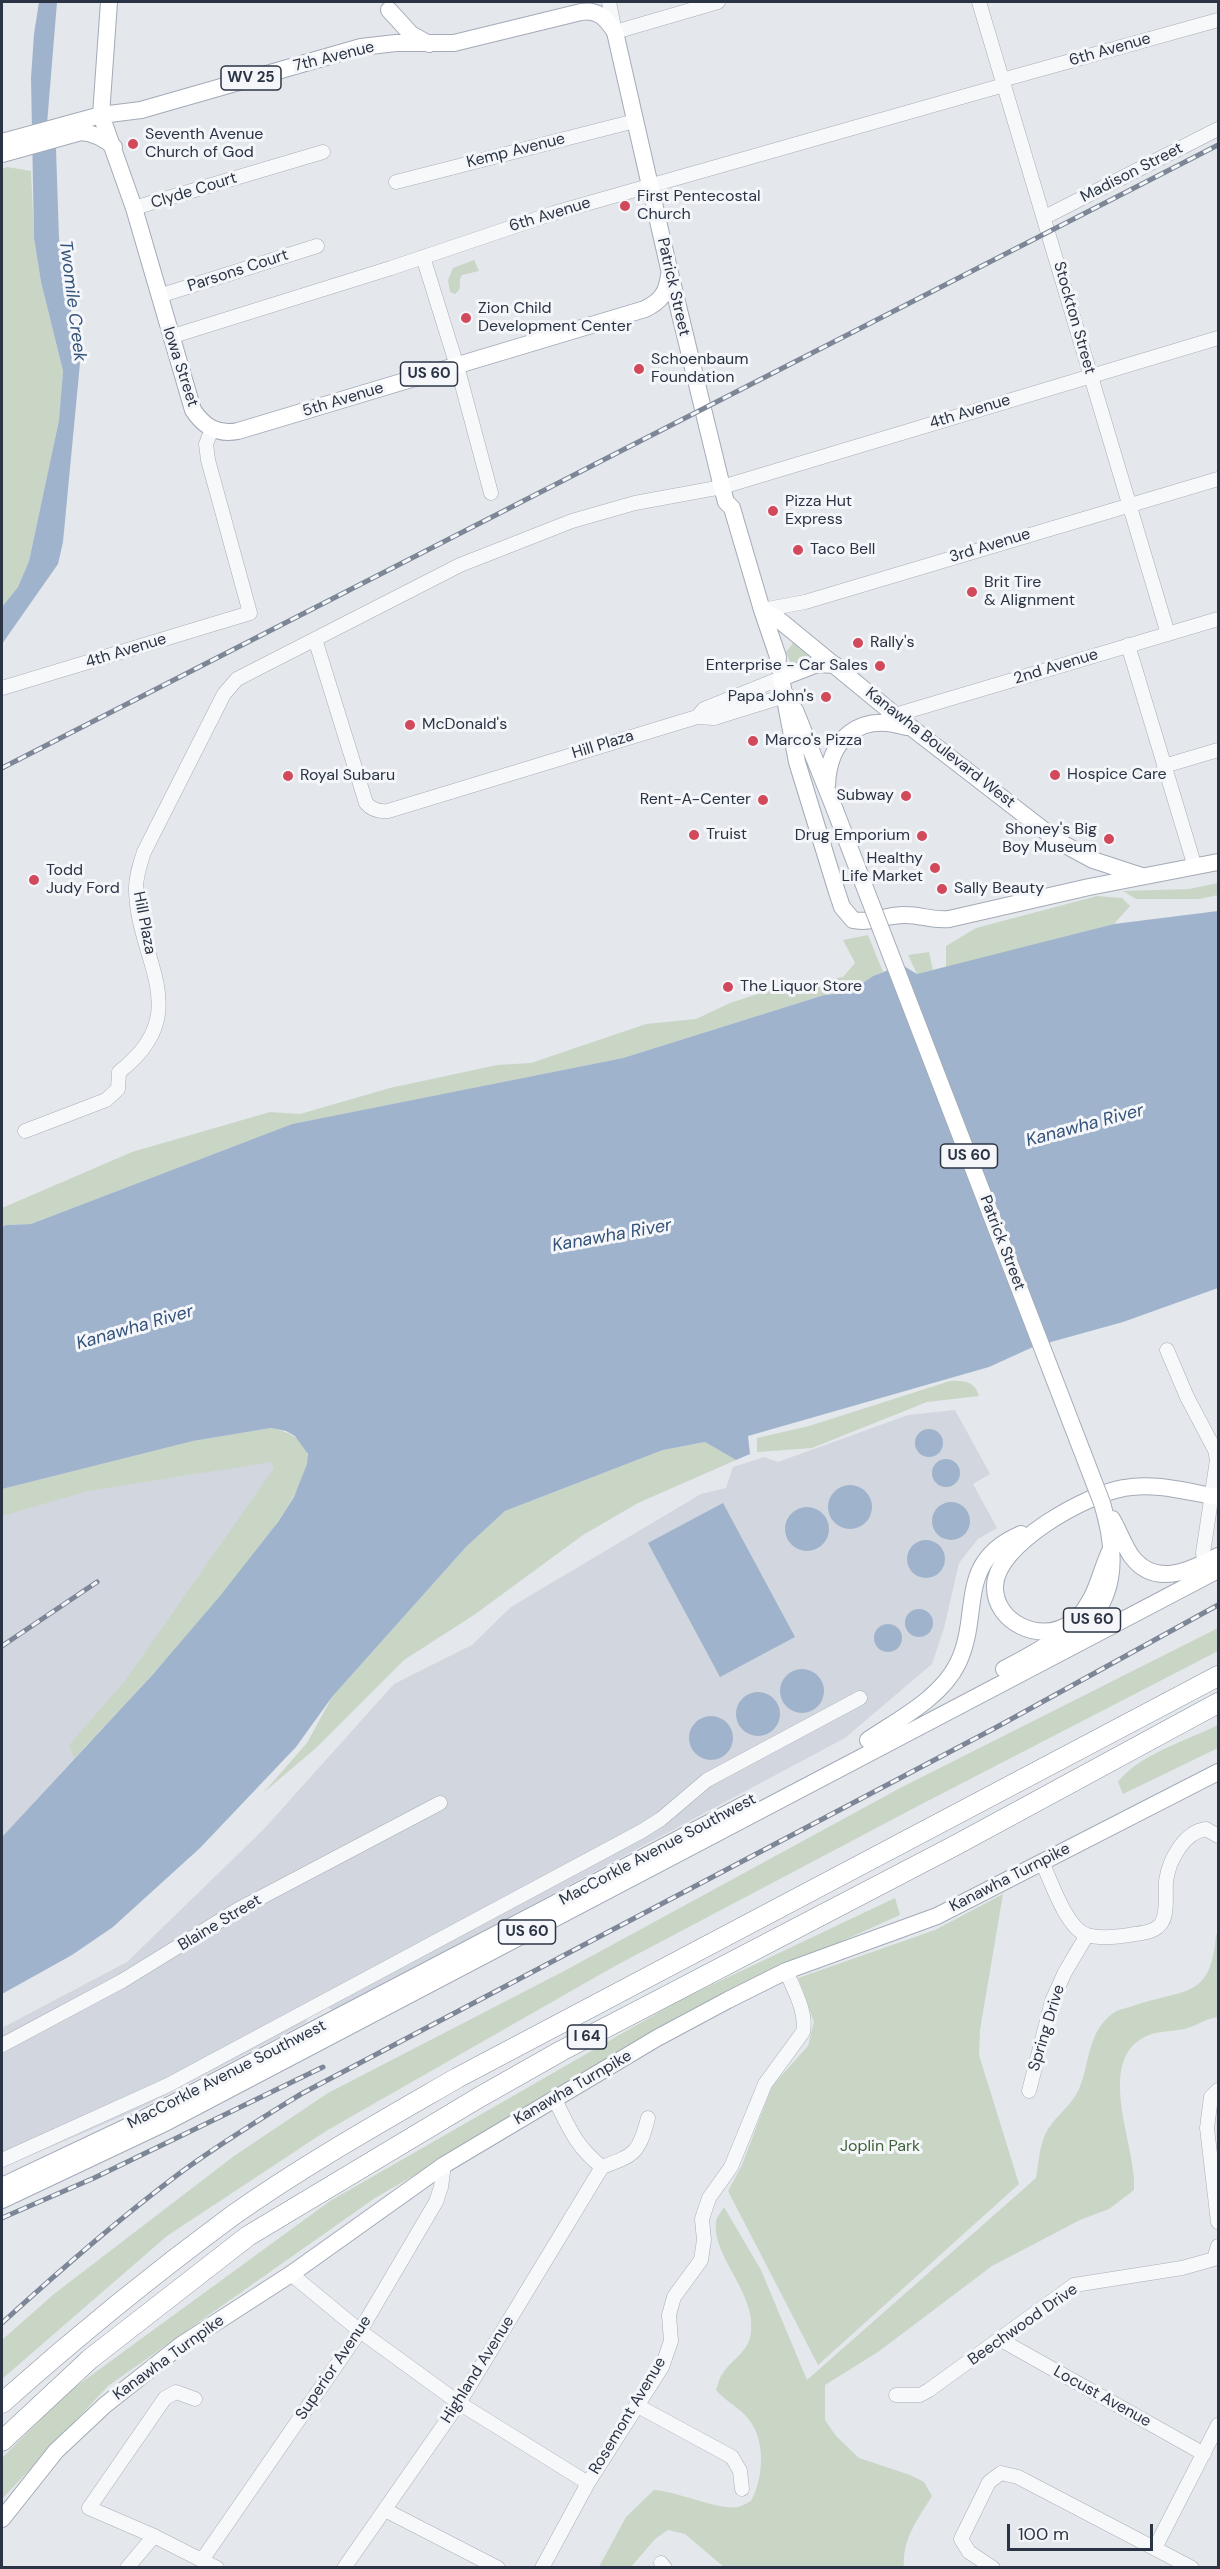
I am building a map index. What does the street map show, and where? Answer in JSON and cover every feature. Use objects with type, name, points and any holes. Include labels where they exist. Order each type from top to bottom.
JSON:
[{"type":"highway","name":"I 64","points":[[2,2403],[72,2340],[149,2278],[234,2215],[342,2144],[457,2078],[1218,1676]]},
{"type":"highway","name":"I 64","points":[[3,2439],[90,2359],[248,2236],[478,2097],[561,2051],[957,1845],[1218,1703]]},
{"type":"main road","points":[[101,115],[109,2]]},
{"type":"main road","points":[[388,6],[396,44]]},
{"type":"main road","points":[[388,6],[411,34],[432,45]]},
{"type":"main road","points":[[581,12],[596,11],[608,21],[615,32]]},
{"type":"main road","name":"7th Avenue","points":[[3,148],[80,127],[101,115],[141,110],[362,47],[454,43],[581,12]]},
{"type":"main road","name":"Patrick Street","points":[[615,32],[682,326],[724,494],[724,511],[756,622],[769,660],[779,672]]},
{"type":"main road","points":[[114,148],[115,138],[121,126],[141,110]]},
{"type":"main road","name":"Iowa Street","points":[[101,115],[134,208],[193,410],[212,429]]},
{"type":"main road","points":[[80,127],[105,139],[114,148]]},
{"type":"main road","points":[[645,309],[663,297],[668,286],[669,269]]},
{"type":"main road","points":[[645,309],[662,312],[682,326]]},
{"type":"main road","name":"5th Avenue","points":[[212,429],[223,432],[238,431],[645,309]]},
{"type":"main road","name":"Patrick Street","points":[[724,494],[732,508],[778,657],[779,672]]},
{"type":"main road","name":"Kanawha Boulevard West","points":[[762,610],[836,665],[895,716],[1058,841],[1101,863],[1143,876]]},
{"type":"main road","points":[[786,696],[779,672],[817,664],[836,665]]},
{"type":"main road","name":"Patrick Street","points":[[786,696],[827,789],[1102,1503],[1115,1545],[1109,1586],[1095,1617],[1070,1643],[1034,1666]]},
{"type":"main road","name":"Kanawha Boulevard West","points":[[786,696],[797,762],[842,907],[853,920],[864,921],[907,914],[949,920],[1089,887],[1218,862]]},
{"type":"main road","points":[[827,789],[829,763],[835,750],[850,733],[858,728],[886,722],[912,729]]},
{"type":"main road","points":[[1089,887],[1100,881],[1103,876],[1101,863]]},
{"type":"main road","points":[[868,1740],[920,1704],[950,1675],[964,1646],[977,1575],[988,1559],[1014,1538],[1047,1524],[1092,1498],[1124,1488],[1154,1487],[1215,1497]]},
{"type":"main road","points":[[1047,1524],[1010,1554],[1003,1563],[995,1585],[997,1599],[1003,1611],[1013,1621],[1030,1630],[1056,1630],[1083,1613]]},
{"type":"main road","points":[[1115,1545],[1155,1573],[1178,1574],[1209,1570]]},
{"type":"main road","name":"MacCorkle Avenue Southwest","points":[[2,2200],[11,2187],[1048,1645],[1063,1634],[1083,1613],[1115,1545]]},
{"type":"main road","points":[[1034,1666],[1095,1637],[1209,1570],[1218,1556]]},
{"type":"main road","name":"MacCorkle Avenue Southwest","points":[[11,2187],[167,2122],[1034,1666]]},
{"type":"main road","name":"Kanawha Turnpike","points":[[2,2519],[56,2451],[105,2405],[181,2345],[291,2274],[444,2164],[657,2038],[786,1971],[937,1916],[1218,1772]]},
{"type":"street","name":"7th Avenue","points":[[581,12],[597,2]]},
{"type":"street","name":"Patrick Street","points":[[609,2],[615,32]]},
{"type":"street","points":[[615,32],[718,2]]},
{"type":"street","name":"Stockton Street","points":[[979,2],[1168,634]]},
{"type":"street","name":"6th Avenue","points":[[170,337],[529,221],[1218,20]]},
{"type":"street","name":"Kemp Avenue","points":[[396,182],[635,121]]},
{"type":"street","name":"Madison Street","points":[[1045,217],[1218,129]]},
{"type":"street","name":"Clyde Court","points":[[134,208],[323,152]]},
{"type":"street","name":"Parsons Court","points":[[159,296],[317,246]]},
{"type":"street","points":[[423,257],[457,366],[491,493]]},
{"type":"street","name":"4th Avenue","points":[[724,494],[1091,376],[1218,338]]},
{"type":"street","name":"4th Avenue","points":[[2,688],[250,613],[208,460],[206,444],[212,429]]},
{"type":"street","name":"3rd Avenue","points":[[762,610],[805,602],[1218,479]]},
{"type":"street","name":"Hill Plaza","points":[[25,1131],[106,1100],[118,1089],[119,1072],[145,1048],[155,1024],[159,995],[158,981],[137,901],[136,881],[144,852],[224,694],[237,679],[460,565],[572,521],[635,503],[724,494]]},
{"type":"street","name":"2nd Avenue","points":[[895,716],[1218,619]]},
{"type":"street","name":"Hill Plaza","points":[[315,639],[366,803],[370,808],[379,811],[388,811],[697,717],[714,718],[786,696]]},
{"type":"street","points":[[1128,645],[1195,867]]},
{"type":"street","name":"Hill Plaza","points":[[697,717],[704,709],[779,672]]},
{"type":"street","points":[[1164,766],[1218,750]]},
{"type":"street","points":[[1167,1350],[1187,1397],[1215,1450],[1215,1497],[1209,1570]]},
{"type":"street","points":[[2,2160],[168,2085],[642,1832],[707,1780],[860,1698]]},
{"type":"street","name":"Blaine Street","points":[[2,2045],[122,1981],[239,1909],[440,1803]]},
{"type":"street","points":[[1042,1862],[1075,1928],[1087,1935],[1112,1937],[1156,1929],[1163,1920],[1170,1865],[1187,1838],[1198,1830],[1212,1830],[1218,1836]]},
{"type":"street","name":"Spring Drive","points":[[1029,2091],[1052,2001],[1065,1972],[1087,1935]]},
{"type":"street","name":"Rosemont Avenue","points":[[542,2568],[588,2483],[662,2367],[671,2341],[669,2315],[674,2297],[700,2260],[704,2240],[702,2219],[709,2198],[731,2167],[765,2084],[803,2032],[805,2023],[786,1971]]},
{"type":"street","points":[[1218,2090],[1211,2097],[1207,2128],[1218,2222]]},
{"type":"street","points":[[554,2098],[572,2135],[585,2154],[602,2167],[636,2152],[641,2144],[648,2118]]},
{"type":"street","name":"Superior Avenue","points":[[202,2560],[360,2331],[436,2202],[441,2187],[444,2164]]},
{"type":"street","name":"Highland Avenue","points":[[344,2568],[459,2403],[602,2167]]},
{"type":"street","name":"Beechwood Drive","points":[[896,2395],[920,2395],[929,2390],[1074,2285],[1182,2268],[1214,2259],[1218,2246]]},
{"type":"street","points":[[291,2274],[360,2331],[459,2403],[588,2483]]},
{"type":"street","name":"Locust Avenue","points":[[1001,2340],[1204,2454]]},
{"type":"street","points":[[195,2398],[176,2392],[165,2398],[89,2508],[154,2536],[216,2568]]},
{"type":"street","points":[[636,2405],[732,2457],[740,2471],[742,2489]]},
{"type":"street","points":[[1155,2548],[1218,2425]]},
{"type":"street","points":[[993,2568],[969,2552],[961,2539],[989,2482],[1001,2473],[1018,2477],[1192,2568]]},
{"type":"street","points":[[385,2510],[498,2568]]},
{"type":"street","points":[[127,2568],[154,2536]]},
{"type":"shaded area","points":[[955,1410],[990,1474],[973,1484],[997,1528],[978,1539],[959,1563],[944,1628],[932,1664],[845,1738],[335,2010],[330,2009],[325,2002],[305,2015],[307,2022],[141,2108],[2,2168],[2,2028],[127,1962],[263,1830],[394,1684],[472,1645],[511,1607],[701,1494],[726,1488],[733,1467],[764,1457],[778,1462],[908,1415]]},
{"type":"shaded area","points":[[193,1441],[304,1446],[82,1750],[2,1837],[2,1489]]},
{"type":"green space","points":[[7,167],[31,171],[34,238],[41,282],[63,371],[59,420],[29,561],[18,587],[2,607],[2,169]]},
{"type":"green space","points":[[474,260],[479,271],[462,275],[458,292],[455,294],[450,292],[448,280],[453,268]]},
{"type":"green space","points":[[793,643],[798,643],[810,653],[809,659],[791,664],[786,652]]},
{"type":"green space","points":[[1218,883],[1218,895],[1199,899],[1136,899],[1123,891],[1189,889]]},
{"type":"green space","points":[[1097,896],[1122,898],[1130,906],[1114,924],[946,968],[946,946],[976,928]]},
{"type":"green space","points":[[868,935],[883,972],[848,993],[824,995],[623,1058],[292,1124],[31,1224],[2,1227],[2,1208],[132,1152],[270,1112],[300,1114],[390,1088],[497,1065],[531,1063],[646,1024],[696,1019],[730,1003],[779,987],[843,977],[855,963],[843,940]]},
{"type":"green space","points":[[929,952],[933,970],[917,974],[908,955]]},
{"type":"green space","points":[[950,1381],[968,1382],[975,1387],[979,1396],[927,1402],[812,1448],[757,1452],[757,1438],[809,1426]]},
{"type":"green space","points":[[271,1428],[294,1436],[306,1450],[308,1457],[301,1484],[279,1520],[209,1611],[74,1759],[69,1745],[125,1681],[274,1468],[271,1462],[88,1491],[2,1516],[2,1489],[193,1441]]},
{"type":"green space","points":[[705,1442],[736,1460],[638,1503],[583,1535],[474,1615],[404,1660],[316,1748],[263,1793],[307,1743],[332,1697],[466,1547],[505,1511],[663,1450]]},
{"type":"green space","points":[[1218,1628],[1218,1651],[615,1966],[326,2131],[167,2236],[2,2379],[2,2340],[54,2294],[234,2156],[328,2093],[566,1970],[902,1787]]},
{"type":"green space","points":[[1218,1725],[1218,1748],[1123,1794],[1118,1782],[1138,1764],[1164,1749]]},
{"type":"green space","name":"Joplin Park","points":[[1003,1894],[980,2030],[979,2055],[1019,2184],[818,2365],[728,2191],[742,2165],[772,2086],[808,2046],[814,2022],[798,1978],[935,1930]]},
{"type":"green space","points":[[895,1898],[900,1915],[733,1990],[375,2198],[108,2386],[2,2499],[2,2458],[67,2393],[330,2201],[682,1999]]},
{"type":"green space","points":[[1218,1934],[1218,2017],[1184,2029],[1152,2034],[1134,2045],[1124,2061],[1120,2081],[1121,2104],[1134,2190],[1109,2209],[1080,2220],[992,2266],[878,2352],[825,2385],[825,2420],[836,2436],[859,2458],[924,2482],[932,2496],[908,2538],[904,2567],[724,2567],[685,2534],[668,2530],[655,2539],[631,2567],[599,2567],[626,2517],[654,2490],[730,2507],[740,2507],[751,2501],[755,2492],[761,2461],[759,2439],[746,2416],[716,2390],[722,2375],[744,2350],[751,2332],[751,2317],[747,2303],[720,2248],[717,2236],[716,2221],[724,2207],[761,2270],[807,2380],[1036,2178],[1045,2135],[1079,2089],[1099,2028],[1117,2011],[1180,1993],[1201,1982],[1208,1971]]},
{"type":"water","points":[[39,2],[57,2],[47,124],[56,149],[59,238],[80,363],[63,542],[58,564],[2,644],[2,607],[18,587],[29,561],[59,420],[63,371],[41,282],[34,238],[31,78]]},
{"type":"water","name":"Kanawha River","points":[[1218,911],[1218,1288],[1123,1322],[1033,1347],[989,1367],[748,1436],[750,1454],[736,1460],[705,1442],[663,1450],[505,1511],[466,1547],[332,1697],[296,1747],[200,1848],[113,1927],[72,1955],[2,1994],[2,1837],[154,1673],[220,1596],[278,1522],[294,1497],[307,1464],[308,1454],[295,1436],[286,1431],[271,1428],[193,1441],[2,1489],[2,1227],[31,1224],[292,1124],[623,1058],[824,995],[848,993],[873,976],[902,965],[917,974],[1114,924]]},
{"type":"water","points":[[929,1429],[939,1433],[943,1443],[939,1453],[929,1457],[919,1453],[915,1443],[919,1433]]},
{"type":"water","points":[[946,1459],[956,1463],[960,1473],[956,1483],[946,1487],[936,1483],[932,1473],[936,1463]]},
{"type":"water","points":[[850,1485],[865,1492],[872,1507],[865,1522],[850,1529],[835,1522],[828,1507],[835,1492]]},
{"type":"water","points":[[951,1502],[964,1508],[970,1521],[964,1534],[951,1540],[938,1534],[932,1521],[938,1508]]},
{"type":"water","points":[[723,1503],[795,1637],[720,1677],[648,1543]]},
{"type":"water","points":[[807,1507],[822,1514],[829,1529],[822,1544],[807,1551],[792,1544],[785,1529],[792,1514]]},
{"type":"water","points":[[926,1540],[939,1546],[945,1559],[939,1572],[926,1578],[913,1572],[907,1559],[913,1546]]},
{"type":"water","points":[[919,1609],[929,1613],[933,1623],[929,1633],[919,1637],[909,1633],[905,1623],[909,1613]]},
{"type":"water","points":[[888,1624],[898,1628],[902,1638],[898,1648],[888,1652],[878,1648],[874,1638],[878,1628]]},
{"type":"water","points":[[802,1669],[817,1676],[824,1691],[817,1706],[802,1713],[787,1706],[780,1691],[787,1676]]},
{"type":"water","points":[[758,1692],[773,1699],[780,1714],[773,1729],[758,1736],[743,1729],[736,1714],[743,1699]]},
{"type":"water","points":[[711,1716],[726,1723],[733,1738],[726,1753],[711,1760],[696,1753],[689,1738],[696,1723]]},
{"type":"railway","points":[[2,768],[1218,145]]},
{"type":"railway","points":[[2,1646],[97,1582]]},
{"type":"railway","points":[[2,2323],[87,2248],[176,2176],[301,2094],[995,1728],[1218,1605]]},
{"type":"railway","points":[[2,2218],[94,2178],[323,2067]]},
{"type":"place","name":"Seventh Avenue Church of God","points":[[133,144]]},
{"type":"place","name":"First Pentecostal Church","points":[[625,206]]},
{"type":"place","name":"Zion Child Development Center","points":[[466,318]]},
{"type":"place","name":"Schoenbaum Foundation","points":[[639,369]]},
{"type":"place","name":"Pizza Hut Express","points":[[773,511]]},
{"type":"place","name":"Taco Bell","points":[[798,550]]},
{"type":"place","name":"Brit Tire & Alignment","points":[[972,592]]},
{"type":"place","name":"Rally's","points":[[858,643]]},
{"type":"place","name":"Enterprise - Car Sales","points":[[880,666]]},
{"type":"place","name":"Papa John's","points":[[826,697]]},
{"type":"place","name":"McDonald's","points":[[410,725]]},
{"type":"place","name":"Marco's Pizza","points":[[753,741]]},
{"type":"place","name":"Hospice Care","points":[[1055,775]]},
{"type":"place","name":"Royal Subaru","points":[[288,776]]},
{"type":"place","name":"Subway","points":[[906,796]]},
{"type":"place","name":"Rent-A-Center","points":[[763,800]]},
{"type":"place","name":"Truist","points":[[694,835]]},
{"type":"place","name":"Drug Emporium","points":[[922,836]]},
{"type":"place","name":"Shoney's Big Boy Museum","points":[[1109,839]]},
{"type":"place","name":"Healthy Life Market","points":[[935,868]]},
{"type":"place","name":"Todd Judy Ford","points":[[34,880]]},
{"type":"place","name":"Sally Beauty","points":[[942,889]]},
{"type":"place","name":"The Liquor Store","points":[[728,987]]},
{"type":"water label","name":"Twomile Creek","points":[[72,301]]}]
